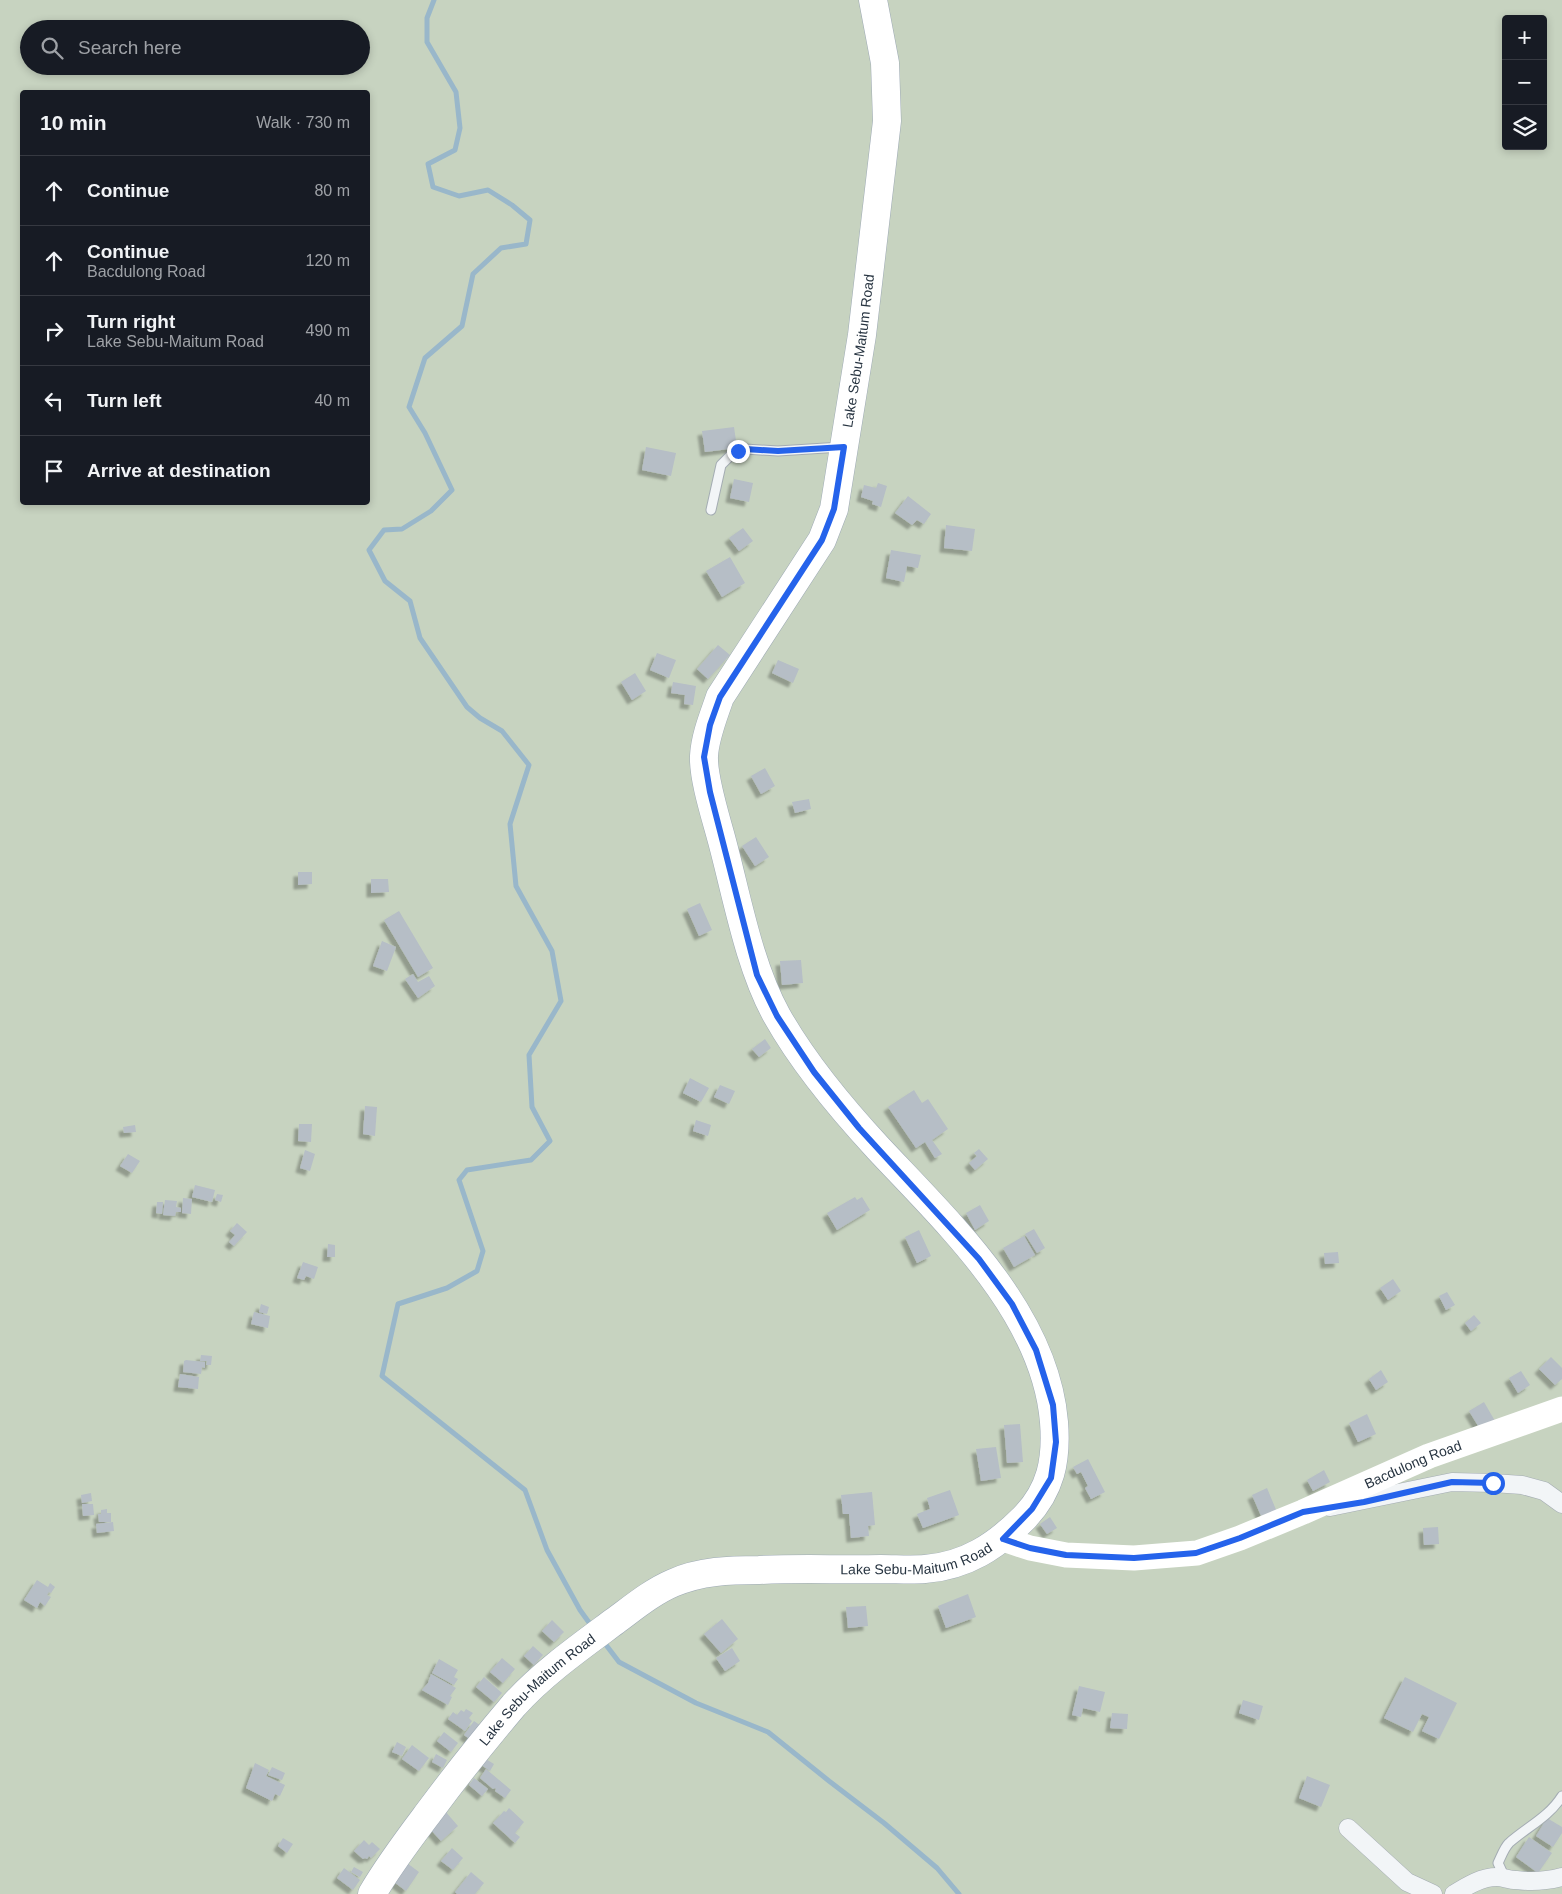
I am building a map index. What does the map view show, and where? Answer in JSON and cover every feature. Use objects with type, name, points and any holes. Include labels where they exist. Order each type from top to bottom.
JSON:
[{"type":"main road","name":"Lake Sebu-Maitum Road","points":[[372,1894],[388,1867],[416,1830],[516,1704],[548,1673],[576,1650],[648,1597],[670,1584],[693,1575],[716,1572],[782,1569],[927,1569],[954,1564],[978,1554],[1003,1539],[1032,1509],[1051,1478],[1056,1442],[1053,1405],[1036,1350],[1012,1304],[979,1259],[859,1128],[814,1072],[777,1016],[757,975],[710,792],[704,757],[710,725],[720,697],[822,540],[834,509],[862,335],[887,121],[886,63],[873,0]]},
{"type":"street","name":"Bacdulong Road","points":[[1003,1539],[1030,1548],[1066,1555],[1134,1558],[1196,1553],[1240,1538],[1303,1512],[1430,1456],[1562,1408]]},
{"type":"street","points":[[1303,1512],[1364,1502],[1452,1482],[1522,1485],[1544,1491],[1562,1504]]},
{"type":"street","points":[[1348,1828],[1408,1882],[1433,1894]]},
{"type":"street","points":[[1454,1894],[1485,1878],[1498,1877],[1534,1881],[1562,1877]]},
{"type":"lane","points":[[710,510],[721,465],[738,451],[745,449],[778,451],[844,447]]},
{"type":"lane","points":[[1505,1878],[1498,1863],[1508,1844],[1536,1824],[1557,1804],[1562,1796]]},
{"type":"green space","points":[[0,0],[1562,0],[1562,1894],[0,1894]]},
{"type":"building","points":[[734,427],[737,448],[705,452],[702,431]]},
{"type":"building","points":[[646,447],[676,453],[671,476],[642,470]]},
{"type":"building","points":[[734,479],[753,483],[749,502],[730,498]]},
{"type":"building","points":[[878,483],[887,486],[881,507],[872,504],[873,501],[861,497],[864,485],[876,488]]},
{"type":"building","points":[[908,496],[931,514],[924,524],[917,520],[912,525],[895,513]]},
{"type":"building","points":[[946,525],[975,529],[972,551],[944,548]]},
{"type":"building","points":[[743,528],[753,541],[739,551],[729,538]]},
{"type":"building","points":[[891,550],[921,555],[918,568],[907,566],[904,582],[886,578]]},
{"type":"building","points":[[730,557],[745,583],[722,597],[706,571]]},
{"type":"building","points":[[718,645],[730,655],[708,679],[697,669]]},
{"type":"building","points":[[657,653],[676,660],[669,678],[650,670]]},
{"type":"building","points":[[778,660],[799,669],[793,683],[772,673]]},
{"type":"building","points":[[635,673],[646,691],[632,700],[621,682]]},
{"type":"building","points":[[673,682],[696,686],[693,705],[684,704],[685,695],[671,693]]},
{"type":"building","points":[[765,768],[775,786],[761,794],[751,776]]},
{"type":"building","points":[[809,799],[811,809],[795,813],[792,802]]},
{"type":"building","points":[[756,837],[769,857],[755,866],[742,846]]},
{"type":"building","points":[[298,872],[312,872],[312,884],[298,885]]},
{"type":"building","points":[[371,879],[388,879],[389,892],[371,893]]},
{"type":"building","points":[[700,903],[712,930],[699,936],[687,909]]},
{"type":"building","points":[[399,911],[433,968],[418,977],[384,920]]},
{"type":"building","points":[[382,941],[396,947],[387,971],[373,966]]},
{"type":"building","points":[[801,960],[803,983],[782,985],[780,961]]},
{"type":"building","points":[[413,974],[418,982],[429,976],[435,986],[418,998],[405,979]]},
{"type":"building","points":[[765,1039],[771,1048],[759,1057],[752,1049]]},
{"type":"building","points":[[690,1078],[709,1088],[701,1102],[683,1093]]},
{"type":"building","points":[[720,1085],[735,1091],[729,1104],[714,1097]]},
{"type":"building","points":[[914,1090],[922,1103],[928,1099],[948,1129],[932,1140],[942,1154],[935,1158],[925,1142],[916,1148],[888,1107]]},
{"type":"building","points":[[365,1106],[377,1107],[375,1136],[363,1134]]},
{"type":"building","points":[[696,1120],[711,1125],[708,1136],[693,1131]]},
{"type":"building","points":[[299,1124],[312,1124],[311,1142],[298,1141]]},
{"type":"building","points":[[135,1125],[136,1132],[124,1133],[123,1127]]},
{"type":"building","points":[[979,1149],[988,1159],[975,1170],[969,1163],[977,1156],[974,1153]]},
{"type":"building","points":[[305,1150],[315,1154],[310,1171],[300,1168]]},
{"type":"building","points":[[128,1154],[140,1161],[132,1173],[120,1166]]},
{"type":"building","points":[[195,1185],[215,1190],[212,1202],[192,1197]]},
{"type":"building","points":[[217,1194],[223,1195],[221,1202],[215,1200]]},
{"type":"building","points":[[855,1197],[857,1200],[862,1197],[870,1210],[837,1230],[827,1213]]},
{"type":"building","points":[[183,1198],[192,1199],[191,1214],[182,1213]]},
{"type":"building","points":[[165,1200],[177,1201],[176,1207],[181,1208],[181,1212],[176,1212],[175,1216],[163,1215]]},
{"type":"building","points":[[157,1202],[163,1202],[162,1214],[156,1213]]},
{"type":"building","points":[[980,1205],[989,1221],[975,1230],[966,1213]]},
{"type":"building","points":[[237,1223],[247,1232],[234,1246],[229,1242],[235,1235],[230,1231]]},
{"type":"building","points":[[1034,1229],[1045,1248],[1037,1253],[1025,1234]]},
{"type":"building","points":[[919,1230],[931,1256],[917,1263],[905,1237]]},
{"type":"building","points":[[1024,1236],[1035,1255],[1014,1267],[1003,1248]]},
{"type":"building","points":[[328,1244],[335,1245],[335,1257],[327,1257]]},
{"type":"building","points":[[1338,1252],[1339,1263],[1325,1264],[1324,1253]]},
{"type":"building","points":[[303,1262],[318,1267],[314,1279],[306,1276],[304,1280],[297,1278]]},
{"type":"building","points":[[1393,1279],[1401,1291],[1388,1300],[1380,1288]]},
{"type":"building","points":[[1447,1292],[1455,1305],[1446,1310],[1439,1296]]},
{"type":"building","points":[[261,1304],[269,1307],[267,1314],[259,1312]]},
{"type":"building","points":[[254,1312],[270,1316],[268,1328],[251,1324]]},
{"type":"building","points":[[1474,1315],[1481,1323],[1471,1331],[1465,1323]]},
{"type":"building","points":[[201,1355],[212,1356],[211,1365],[206,1365],[207,1361],[200,1361]]},
{"type":"building","points":[[1551,1357],[1562,1368],[1562,1379],[1555,1385],[1539,1369]]},
{"type":"building","points":[[184,1361],[205,1362],[205,1368],[202,1367],[201,1374],[183,1372]]},
{"type":"building","points":[[1381,1370],[1388,1382],[1376,1390],[1369,1379]]},
{"type":"building","points":[[1521,1371],[1530,1385],[1518,1393],[1509,1378]]},
{"type":"building","points":[[180,1374],[199,1377],[198,1389],[178,1387]]},
{"type":"building","points":[[1484,1402],[1495,1421],[1480,1429],[1469,1411]]},
{"type":"building","points":[[1367,1414],[1376,1434],[1358,1442],[1349,1423]]},
{"type":"building","points":[[1020,1424],[1023,1462],[1007,1463],[1004,1425]]},
{"type":"building","points":[[996,1447],[1001,1478],[981,1481],[976,1449]]},
{"type":"building","points":[[1088,1459],[1105,1492],[1091,1499],[1085,1488],[1088,1486],[1081,1472],[1077,1474],[1073,1467]]},
{"type":"building","points":[[1324,1470],[1330,1482],[1313,1491],[1307,1480]]},
{"type":"building","points":[[1267,1488],[1277,1512],[1262,1518],[1252,1495]]},
{"type":"building","points":[[950,1490],[959,1515],[923,1528],[917,1514],[930,1509],[927,1498]]},
{"type":"building","points":[[872,1492],[875,1525],[868,1526],[869,1536],[851,1538],[849,1514],[843,1514],[841,1495]]},
{"type":"building","points":[[91,1493],[92,1501],[82,1503],[81,1495]]},
{"type":"building","points":[[82,1504],[93,1504],[94,1515],[83,1516]]},
{"type":"building","points":[[107,1509],[107,1513],[111,1513],[111,1522],[99,1522],[98,1514],[101,1514],[101,1510]]},
{"type":"building","points":[[1050,1517],[1057,1528],[1047,1534],[1040,1524]]},
{"type":"building","points":[[113,1522],[114,1531],[97,1533],[96,1524]]},
{"type":"building","points":[[1438,1527],[1439,1544],[1424,1545],[1423,1528]]},
{"type":"building","points":[[37,1580],[48,1587],[50,1583],[55,1587],[47,1595],[51,1597],[45,1606],[40,1602],[37,1608],[24,1600]]},
{"type":"building","points":[[968,1594],[976,1617],[946,1628],[938,1606]]},
{"type":"building","points":[[866,1606],[868,1626],[848,1628],[846,1607]]},
{"type":"building","points":[[722,1619],[738,1639],[721,1653],[704,1634]]},
{"type":"building","points":[[552,1620],[564,1632],[554,1642],[542,1631]]},
{"type":"building","points":[[533,1646],[543,1655],[534,1665],[524,1656]]},
{"type":"building","points":[[732,1648],[740,1661],[725,1671],[716,1658]]},
{"type":"building","points":[[502,1658],[515,1669],[503,1683],[490,1672]]},
{"type":"building","points":[[439,1659],[458,1670],[454,1677],[458,1679],[454,1685],[432,1673]]},
{"type":"building","points":[[431,1674],[456,1688],[450,1696],[452,1697],[448,1705],[422,1690],[428,1683]]},
{"type":"building","points":[[484,1677],[502,1693],[494,1702],[476,1687]]},
{"type":"building","points":[[1405,1677],[1457,1703],[1439,1739],[1422,1731],[1429,1717],[1422,1714],[1413,1732],[1384,1718]]},
{"type":"building","points":[[1079,1686],[1105,1692],[1100,1712],[1083,1708],[1081,1717],[1072,1715]]},
{"type":"building","points":[[1243,1700],[1263,1706],[1259,1720],[1239,1713]]},
{"type":"building","points":[[466,1709],[473,1713],[469,1718],[472,1721],[465,1731],[448,1719],[453,1712],[457,1715],[461,1710],[464,1712]]},
{"type":"building","points":[[1112,1713],[1128,1714],[1127,1729],[1110,1728]]},
{"type":"building","points":[[474,1721],[481,1726],[471,1740],[464,1735]]},
{"type":"building","points":[[444,1732],[458,1743],[451,1752],[437,1741]]},
{"type":"building","points":[[397,1742],[406,1747],[402,1756],[392,1752]]},
{"type":"building","points":[[412,1745],[429,1758],[419,1771],[402,1759]]},
{"type":"building","points":[[436,1754],[447,1760],[443,1768],[432,1762]]},
{"type":"building","points":[[484,1758],[494,1764],[490,1771],[480,1764]]},
{"type":"building","points":[[255,1763],[269,1770],[266,1776],[285,1785],[280,1796],[275,1794],[272,1801],[246,1788]]},
{"type":"building","points":[[272,1767],[285,1773],[282,1780],[268,1775]]},
{"type":"building","points":[[486,1769],[511,1790],[505,1798],[495,1791],[495,1788],[493,1789],[480,1778]]},
{"type":"building","points":[[1307,1776],[1330,1785],[1321,1807],[1299,1798]]},
{"type":"building","points":[[474,1778],[488,1789],[482,1796],[469,1785]]},
{"type":"building","points":[[509,1808],[524,1822],[515,1833],[520,1837],[515,1843],[493,1823]]},
{"type":"building","points":[[445,1811],[458,1826],[441,1841],[431,1830]]},
{"type":"building","points":[[1547,1818],[1562,1827],[1562,1833],[1553,1847],[1536,1836]]},
{"type":"building","points":[[1529,1837],[1552,1853],[1538,1873],[1516,1857]]},
{"type":"building","points":[[283,1838],[293,1844],[287,1853],[278,1846]]},
{"type":"building","points":[[364,1840],[369,1845],[372,1842],[380,1849],[371,1858],[369,1856],[367,1859],[363,1859],[354,1851]]},
{"type":"building","points":[[452,1848],[463,1858],[453,1870],[441,1861]]},
{"type":"building","points":[[407,1863],[419,1872],[406,1891],[394,1882]]},
{"type":"building","points":[[354,1867],[363,1872],[360,1877],[351,1872]]},
{"type":"building","points":[[344,1868],[360,1880],[353,1890],[337,1878]]},
{"type":"building","points":[[471,1872],[484,1883],[475,1894],[457,1894],[455,1892]]},
{"type":"waterway","points":[[434,0],[427,18],[427,42],[456,92],[460,128],[455,150],[428,164],[433,187],[459,196],[488,190],[512,205],[530,220],[526,244],[501,248],[473,274],[462,326],[425,358],[409,407],[425,433],[452,490],[431,511],[402,529],[384,530],[369,550],[385,581],[410,601],[420,638],[467,707],[480,718],[502,731],[529,765],[510,824],[516,886],[552,951],[561,1001],[529,1055],[532,1107],[550,1141],[531,1160],[467,1170],[459,1180],[483,1251],[477,1271],[447,1288],[398,1304],[382,1376],[525,1490],[547,1550],[580,1610],[593,1628]]},
{"type":"waterway","points":[[603,1641],[619,1662],[696,1703],[768,1732],[884,1823],[937,1868],[959,1894]]},
{"type":"route","points":[[738,451],[745,449],[778,451],[844,447],[834,509],[822,540],[720,697],[710,725],[704,757],[710,792],[757,975],[777,1016],[814,1072],[859,1128],[979,1259],[1012,1304],[1036,1350],[1053,1405],[1056,1442],[1051,1478],[1032,1509],[1003,1539],[1030,1548],[1066,1555],[1134,1558],[1196,1553],[1240,1538],[1303,1512],[1364,1502],[1452,1482],[1493,1483]]}]
